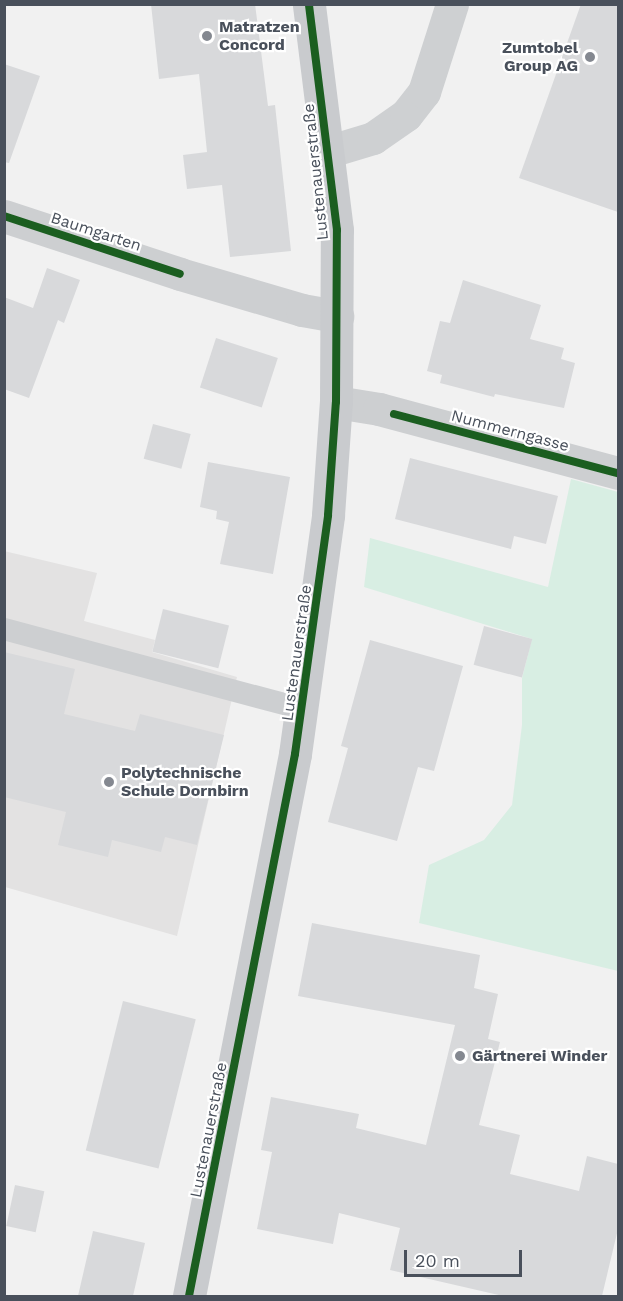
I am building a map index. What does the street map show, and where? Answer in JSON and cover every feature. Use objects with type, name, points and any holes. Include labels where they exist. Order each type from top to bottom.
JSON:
[{"type":"main road","name":"Lustenauerstraße","points":[[189,1296],[302,709],[328,515],[336,402],[337,230],[330,151],[309,4]]},
{"type":"main road","points":[[330,151],[373,138],[406,115],[424,92],[452,4]]},
{"type":"street","name":"Baumgarten","points":[[4,216],[180,274],[337,316]]},
{"type":"street","name":"Nummerngasse","points":[[336,402],[379,409],[618,473]]},
{"type":"lane","name":"Lustenauerstraße","points":[[4,629],[302,709]]},
{"type":"shaded area","name":"Polytechnische Schule Dornbirn","points":[[4,551],[97,573],[84,621],[155,640],[152,652],[237,677],[177,936],[5,887]]},
{"type":"green space","points":[[571,479],[618,492],[618,971],[419,923],[429,865],[484,840],[512,805],[522,725],[522,678],[532,639],[364,587],[370,538],[548,587]]},
{"type":"building","points":[[151,4],[255,4],[268,106],[275,105],[291,251],[230,257],[222,185],[187,189],[183,155],[207,152],[199,74],[159,79]]},
{"type":"building","points":[[581,4],[618,4],[618,212],[519,178]]},
{"type":"building","points":[[4,64],[40,76],[9,163],[4,162]]},
{"type":"building","points":[[47,268],[80,280],[64,323],[58,320],[29,398],[4,389],[4,297],[33,308]]},
{"type":"building","points":[[463,280],[541,305],[530,339],[564,348],[561,359],[575,363],[564,408],[495,394],[494,397],[440,383],[442,375],[427,371],[440,321],[450,323]]},
{"type":"building","points":[[216,338],[278,358],[262,408],[200,387]]},
{"type":"building","points":[[153,424],[191,434],[181,469],[144,459]]},
{"type":"building","points":[[410,458],[558,496],[546,544],[514,536],[511,549],[395,519]]},
{"type":"building","points":[[208,462],[290,477],[273,574],[220,564],[229,522],[216,519],[217,511],[200,507]]},
{"type":"building","points":[[163,609],[229,625],[218,668],[152,652]]},
{"type":"building","points":[[484,626],[532,639],[522,678],[474,665]]},
{"type":"building","points":[[370,640],[463,666],[434,771],[418,767],[397,841],[328,822],[348,748],[341,746]]},
{"type":"building","points":[[4,652],[75,669],[64,714],[135,731],[140,714],[224,735],[197,845],[165,837],[161,852],[112,840],[108,857],[58,845],[66,812],[4,797]]},
{"type":"building","points":[[312,923],[480,955],[474,988],[498,994],[488,1039],[500,1042],[479,1125],[520,1135],[510,1174],[579,1191],[587,1156],[618,1164],[618,1229],[602,1296],[503,1296],[390,1270],[400,1228],[339,1213],[333,1244],[257,1229],[272,1152],[261,1150],[271,1097],[359,1114],[356,1128],[426,1145],[455,1025],[298,996]]},
{"type":"building","points":[[123,1001],[196,1019],[159,1169],[86,1150]]},
{"type":"building","points":[[15,1185],[44,1191],[36,1232],[6,1226]]},
{"type":"building","points":[[93,1231],[145,1243],[133,1296],[78,1296]]},
{"type":"cycle path","points":[[189,1296],[295,754],[328,515],[336,402],[337,230],[309,4]]},
{"type":"cycle path","points":[[4,216],[180,274]]},
{"type":"cycle path","points":[[394,414],[618,473]]},
{"type":"place","name":"Matratzen Concord","points":[[207,36]]},
{"type":"place","name":"Zumtobel Group AG","points":[[590,57]]},
{"type":"place","name":"Polytechnische Schule Dornbirn","points":[[109,782]]},
{"type":"place","name":"Gärtnerei Winder","points":[[460,1056]]}]
